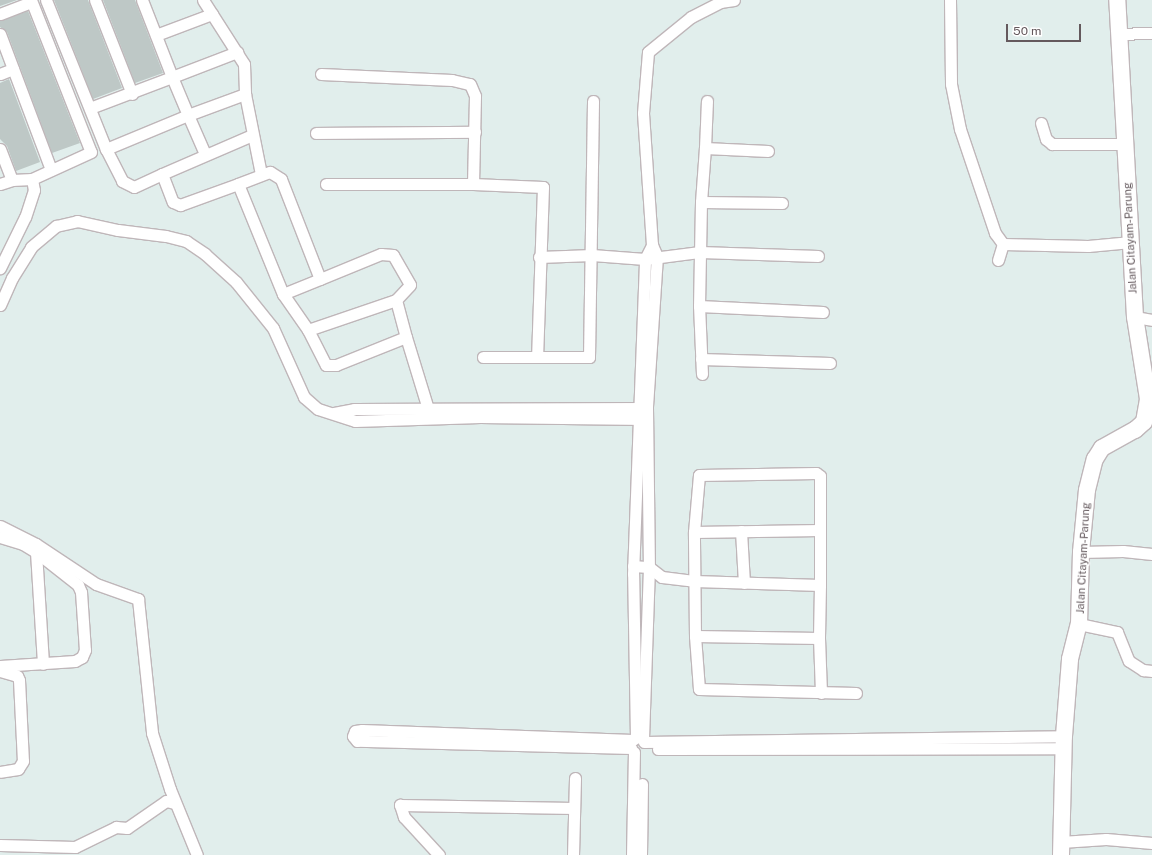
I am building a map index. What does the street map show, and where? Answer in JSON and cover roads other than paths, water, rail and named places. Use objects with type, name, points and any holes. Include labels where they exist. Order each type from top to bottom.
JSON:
[{"type":"main road","name":"Jalan Citayam-Parung","points":[[1061,848],[1064,742],[1070,659],[1079,624],[1081,552],[1087,490],[1094,459],[1102,448],[1135,430],[1144,422],[1147,413],[1147,385],[1135,317],[1117,0]]},
{"type":"street","points":[[46,0],[106,149],[120,178],[130,186],[134,186],[205,154],[252,135]]},
{"type":"street","points":[[95,0],[132,94]]},
{"type":"street","points":[[142,0],[172,77],[205,154]]},
{"type":"street","points":[[204,0],[237,52],[245,68],[245,94],[261,174]]},
{"type":"street","points":[[641,855],[633,566],[643,413],[657,256],[652,245],[643,113],[648,52],[690,17],[720,2],[734,0]]},
{"type":"street","points":[[950,0],[952,84],[960,129],[987,212],[995,233],[1003,244]]},
{"type":"street","points":[[0,14],[31,1],[91,152],[32,179],[12,180],[0,184]]},
{"type":"street","points":[[156,36],[212,14]]},
{"type":"street","points":[[1118,34],[1152,33]]},
{"type":"street","points":[[0,34],[52,170]]},
{"type":"street","points":[[90,108],[132,94],[237,52]]},
{"type":"street","points":[[0,74],[13,69]]},
{"type":"street","points":[[321,74],[465,82],[474,88],[474,184]]},
{"type":"street","points":[[106,149],[188,115],[245,94]]},
{"type":"street","points":[[483,357],[537,355],[589,357],[592,255],[593,101]]},
{"type":"street","points":[[702,374],[699,306],[701,202],[707,101]]},
{"type":"street","points":[[1041,123],[1046,139],[1052,144],[1124,144]]},
{"type":"street","points":[[316,133],[475,132]]},
{"type":"street","points":[[705,148],[768,151]]},
{"type":"street","points":[[0,149],[12,180]]},
{"type":"street","points":[[162,174],[173,202],[180,205],[261,174],[276,174],[281,179],[320,279]]},
{"type":"street","points":[[0,268],[25,217],[34,190],[32,179]]},
{"type":"street","points":[[238,184],[283,294],[308,330],[326,365],[406,337]]},
{"type":"street","points":[[326,184],[474,184],[543,187],[539,257],[537,355]]},
{"type":"street","points":[[701,202],[782,203]]},
{"type":"street","points":[[0,305],[12,278],[30,247],[56,226],[77,221],[186,241],[221,267],[264,316],[281,342],[304,397],[318,409],[355,421],[643,413]]},
{"type":"street","points":[[1003,244],[1088,246],[1131,242]]},
{"type":"street","points":[[998,260],[1003,244]]},
{"type":"street","points":[[632,855],[646,590],[649,567],[643,413],[645,258],[652,245]]},
{"type":"street","points":[[539,257],[592,255],[645,258],[700,252],[818,256]]},
{"type":"street","points":[[283,294],[390,253],[410,285],[396,300],[308,330]]},
{"type":"street","points":[[396,300],[428,409]]},
{"type":"street","points":[[699,306],[823,312]]},
{"type":"street","points":[[1135,317],[1152,320]]},
{"type":"street","points":[[701,359],[830,363]]},
{"type":"street","points":[[334,413],[354,409],[428,409],[643,413]]},
{"type":"street","points":[[821,693],[819,638],[822,483],[816,473],[704,474],[697,479],[694,532],[695,636],[700,690],[821,693],[856,693]]},
{"type":"street","points":[[0,526],[36,544],[96,584],[138,599],[152,733],[175,803],[197,855]]},
{"type":"street","points":[[694,532],[820,530]]},
{"type":"street","points":[[741,531],[744,583]]},
{"type":"street","points":[[0,537],[23,544],[36,552],[78,585],[81,592],[85,650],[82,657],[76,661],[0,666]]},
{"type":"street","points":[[1081,552],[1123,551],[1152,554]]},
{"type":"street","points":[[36,552],[43,664]]},
{"type":"street","points":[[633,566],[649,567],[662,577],[694,581],[820,585]]},
{"type":"street","points":[[634,591],[646,590],[662,577]]},
{"type":"street","points":[[1079,624],[1116,632],[1129,661],[1143,670],[1152,672]]},
{"type":"street","points":[[695,636],[819,638]]},
{"type":"street","points":[[0,671],[17,676],[19,680],[23,761],[18,769],[0,772]]},
{"type":"street","points":[[638,745],[362,730],[355,731],[353,736],[357,741],[638,745],[1064,742]]},
{"type":"street","points":[[573,855],[575,778]]},
{"type":"street","points":[[0,845],[76,847],[116,827],[127,828],[166,801],[175,803]]},
{"type":"street","points":[[439,855],[404,817],[400,805],[574,808]]},
{"type":"street","points":[[1061,848],[1106,838],[1152,843]]}]
